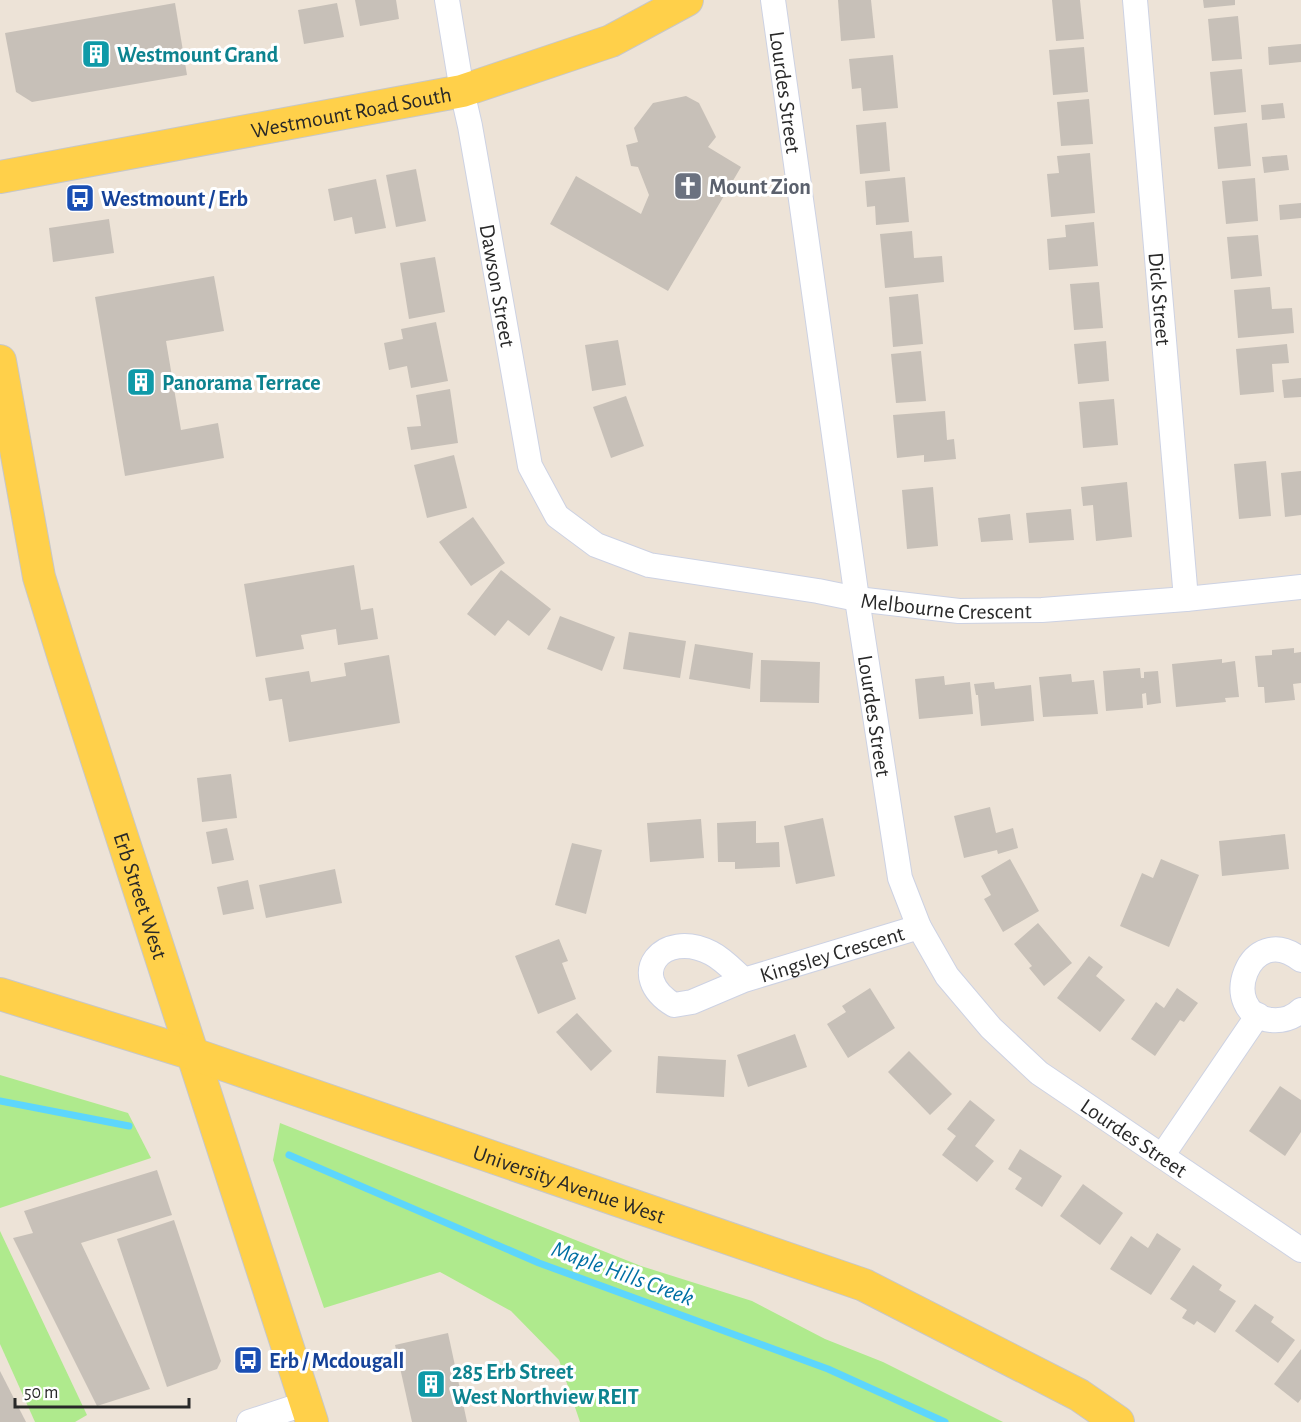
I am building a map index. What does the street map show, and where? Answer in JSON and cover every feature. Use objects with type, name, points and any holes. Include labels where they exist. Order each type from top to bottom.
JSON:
[{"type":"main road","name":"Westmount Road South","points":[[0,177],[462,91],[611,40],[687,0]]},
{"type":"main road","name":"Erb Street West","points":[[0,361],[39,577],[310,1412]]},
{"type":"main road","name":"University Avenue West","points":[[0,994],[193,1054],[864,1286],[1079,1395],[1118,1422]]},
{"type":"street","name":"Dawson Street","points":[[447,0],[530,466],[557,516],[596,545]]},
{"type":"street","name":"Lourdes Street","points":[[773,0],[857,599],[900,878],[919,927],[947,976],[991,1028],[1031,1065],[1301,1250]]},
{"type":"street","name":"Dick Street","points":[[1135,0],[1186,599]]},
{"type":"street","name":"Melbourne Crescent","points":[[596,545],[649,565],[857,599],[959,611],[1042,610],[1301,587]]},
{"type":"street","name":"Kingsley Crescent","points":[[744,980],[919,927]]},
{"type":"street","points":[[1301,960],[1283,951],[1269,951],[1257,956],[1248,964],[1241,984],[1244,1000],[1251,1010],[1269,1020],[1285,1020],[1301,1010]]},
{"type":"street","points":[[1162,1156],[1258,1015]]},
{"type":"street","points":[[249,1422],[310,1412]]},
{"type":"green space","points":[[0,1075],[128,1113],[151,1158],[0,1208]]},
{"type":"green space","points":[[280,1123],[641,1266],[752,1301],[825,1339],[883,1362],[1003,1422],[580,1422],[559,1360],[511,1311],[440,1272],[324,1308],[273,1160]]},
{"type":"green space","points":[[0,1231],[87,1415],[75,1422],[35,1422],[0,1344]]},
{"type":"building","points":[[355,0],[396,0],[399,19],[360,26]]},
{"type":"building","points":[[838,0],[871,0],[875,38],[841,41]]},
{"type":"building","points":[[1052,0],[1080,0],[1084,39],[1056,41]]},
{"type":"building","points":[[1203,0],[1235,0],[1235,5],[1204,8]]},
{"type":"building","name":"Westmount Grand","points":[[175,3],[187,75],[32,102],[16,92],[5,33]]},
{"type":"building","points":[[337,3],[344,37],[304,44],[298,10]]},
{"type":"building","points":[[1238,16],[1242,59],[1212,61],[1208,19]]},
{"type":"building","points":[[1301,44],[1301,62],[1269,65],[1268,47]]},
{"type":"building","points":[[1084,47],[1088,92],[1053,95],[1049,50]]},
{"type":"building","points":[[893,55],[898,108],[863,111],[861,88],[852,89],[849,59]]},
{"type":"building","points":[[1242,69],[1246,112],[1214,115],[1210,72]]},
{"type":"building","name":"Mount Zion","points":[[686,96],[699,103],[716,137],[708,147],[741,167],[668,291],[550,224],[576,176],[641,214],[649,195],[638,167],[631,166],[626,145],[638,142],[634,128],[653,103]]},
{"type":"building","points":[[1089,99],[1093,144],[1061,146],[1057,102]]},
{"type":"building","points":[[1283,103],[1285,118],[1262,120],[1261,105]]},
{"type":"building","points":[[886,122],[890,171],[860,174],[856,125]]},
{"type":"building","points":[[1247,123],[1251,166],[1218,169],[1214,127]]},
{"type":"building","points":[[1090,153],[1095,213],[1051,217],[1047,174],[1059,173],[1057,156]]},
{"type":"building","points":[[1287,155],[1289,170],[1264,173],[1262,157]]},
{"type":"building","points":[[416,169],[426,221],[396,227],[386,175]]},
{"type":"building","points":[[905,177],[909,222],[876,225],[875,206],[867,207],[865,181]]},
{"type":"building","points":[[1255,178],[1258,221],[1226,224],[1222,181]]},
{"type":"building","points":[[376,179],[386,228],[355,234],[352,217],[334,221],[328,189]]},
{"type":"building","points":[[1301,203],[1301,218],[1280,220],[1279,205]]},
{"type":"building","points":[[109,219],[114,253],[53,262],[49,228]]},
{"type":"building","points":[[1094,222],[1098,266],[1049,270],[1047,239],[1066,237],[1065,225]]},
{"type":"building","points":[[912,231],[914,258],[942,256],[944,282],[885,288],[880,234]]},
{"type":"building","points":[[1258,235],[1262,276],[1231,279],[1227,237]]},
{"type":"building","points":[[435,257],[445,312],[409,319],[400,263]]},
{"type":"building","name":"Panorama Terrace","points":[[214,276],[224,331],[166,341],[181,430],[218,423],[224,458],[125,476],[95,297]]},
{"type":"building","points":[[1099,282],[1103,328],[1074,330],[1070,284]]},
{"type":"building","points":[[1270,287],[1272,309],[1292,308],[1294,333],[1238,338],[1234,290]]},
{"type":"building","points":[[918,294],[923,344],[893,347],[889,297]]},
{"type":"building","points":[[436,322],[448,381],[411,388],[407,366],[389,370],[384,343],[403,339],[401,329]]},
{"type":"building","points":[[618,340],[626,385],[592,391],[585,345]]},
{"type":"building","points":[[1106,341],[1109,381],[1078,384],[1074,344]]},
{"type":"building","points":[[1287,344],[1289,363],[1272,364],[1274,392],[1240,395],[1236,349]]},
{"type":"building","points":[[921,351],[926,401],[896,403],[891,354]]},
{"type":"building","points":[[1301,378],[1301,397],[1284,398],[1282,380]]},
{"type":"building","points":[[450,389],[458,443],[411,450],[407,427],[421,426],[416,395]]},
{"type":"building","points":[[626,396],[644,446],[611,458],[593,407]]},
{"type":"building","points":[[1114,399],[1118,445],[1083,448],[1079,402]]},
{"type":"building","points":[[945,411],[947,440],[954,439],[956,459],[924,462],[924,455],[897,458],[893,415]]},
{"type":"building","points":[[454,455],[467,508],[427,518],[414,465]]},
{"type":"building","points":[[1266,461],[1271,516],[1239,519],[1234,464]]},
{"type":"building","points":[[1301,471],[1301,515],[1285,517],[1281,473]]},
{"type":"building","points":[[1127,482],[1132,537],[1096,541],[1093,505],[1083,506],[1081,487]]},
{"type":"building","points":[[933,487],[938,546],[907,549],[902,490]]},
{"type":"building","points":[[1071,509],[1074,540],[1029,543],[1026,513]]},
{"type":"building","points":[[1010,514],[1013,540],[981,542],[978,518]]},
{"type":"building","points":[[473,517],[505,563],[471,586],[439,542]]},
{"type":"building","points":[[354,565],[361,610],[373,608],[378,639],[338,645],[336,629],[301,635],[304,649],[256,657],[244,584]]},
{"type":"building","points":[[501,570],[551,609],[529,636],[508,620],[495,636],[467,614]]},
{"type":"building","points":[[560,616],[615,637],[602,671],[547,649]]},
{"type":"building","points":[[629,632],[686,641],[680,678],[623,669]]},
{"type":"building","points":[[695,644],[753,653],[750,689],[689,679]]},
{"type":"building","points":[[1294,648],[1294,653],[1301,652],[1301,683],[1293,684],[1295,700],[1265,703],[1264,687],[1258,687],[1255,656],[1272,655],[1272,650]]},
{"type":"building","points":[[389,655],[400,723],[289,742],[282,699],[269,701],[265,678],[309,671],[311,682],[346,676],[344,663]]},
{"type":"building","points":[[1222,659],[1222,663],[1235,661],[1239,697],[1225,698],[1226,702],[1176,707],[1172,664]]},
{"type":"building","points":[[761,660],[820,662],[819,703],[760,702]]},
{"type":"building","points":[[1140,668],[1141,678],[1144,678],[1144,672],[1158,671],[1161,703],[1147,705],[1146,693],[1142,694],[1143,708],[1106,711],[1103,671]]},
{"type":"building","points":[[1071,674],[1072,682],[1094,680],[1098,714],[1043,717],[1039,677]]},
{"type":"building","points":[[944,676],[945,685],[970,682],[973,714],[919,719],[915,679]]},
{"type":"building","points":[[994,682],[995,689],[1031,685],[1034,721],[981,726],[978,695],[976,695],[974,684]]},
{"type":"building","points":[[231,774],[237,818],[202,822],[197,778]]},
{"type":"building","points":[[990,807],[996,833],[1013,828],[1018,848],[998,854],[997,850],[964,858],[954,816]]},
{"type":"building","points":[[823,818],[835,876],[796,884],[784,826]]},
{"type":"building","points":[[701,819],[704,858],[650,862],[647,823]]},
{"type":"building","points":[[756,821],[756,843],[779,842],[780,867],[735,869],[735,862],[718,862],[717,823]]},
{"type":"building","points":[[227,828],[234,860],[212,864],[206,832]]},
{"type":"building","points":[[1285,834],[1289,869],[1222,876],[1219,841]]},
{"type":"building","points":[[572,843],[602,850],[586,914],[555,905]]},
{"type":"building","points":[[1010,859],[1039,911],[1003,932],[984,899],[991,895],[981,876]]},
{"type":"building","points":[[1161,859],[1199,875],[1169,947],[1120,926],[1142,873],[1153,878]]},
{"type":"building","points":[[335,869],[342,903],[266,918],[259,885]]},
{"type":"building","points":[[248,880],[254,909],[223,915],[217,887]]},
{"type":"building","points":[[1038,923],[1072,963],[1044,986],[1029,968],[1032,966],[1014,944]]},
{"type":"building","points":[[559,939],[568,961],[562,963],[576,999],[538,1014],[515,956]]},
{"type":"building","points":[[1089,956],[1103,967],[1096,976],[1125,1000],[1100,1032],[1057,998]]},
{"type":"building","points":[[870,988],[895,1028],[848,1058],[827,1024],[846,1012],[842,1006]]},
{"type":"building","points":[[1177,988],[1198,1003],[1184,1022],[1180,1020],[1155,1056],[1131,1039],[1156,1002],[1164,1008]]},
{"type":"building","points":[[577,1013],[612,1051],[591,1071],[556,1032]]},
{"type":"building","points":[[795,1034],[807,1067],[748,1087],[737,1055]]},
{"type":"building","points":[[909,1051],[952,1094],[930,1115],[888,1072]]},
{"type":"building","points":[[658,1056],[726,1060],[724,1097],[656,1093]]},
{"type":"building","points":[[1280,1086],[1301,1100],[1301,1132],[1285,1156],[1249,1131]]},
{"type":"building","points":[[970,1100],[995,1120],[975,1146],[994,1161],[977,1182],[942,1155],[956,1136],[947,1129]]},
{"type":"building","points":[[1020,1149],[1062,1176],[1042,1207],[1015,1189],[1022,1178],[1008,1169]]},
{"type":"building","points":[[157,1170],[172,1215],[81,1243],[150,1389],[97,1406],[13,1238],[33,1233],[24,1211]]},
{"type":"building","points":[[1083,1184],[1123,1213],[1100,1245],[1060,1216]]},
{"type":"building","points":[[174,1220],[221,1361],[217,1369],[167,1387],[117,1239]]},
{"type":"building","points":[[1157,1233],[1181,1249],[1151,1295],[1110,1269],[1131,1236],[1148,1248]]},
{"type":"building","points":[[1193,1265],[1222,1285],[1219,1290],[1236,1301],[1215,1333],[1197,1321],[1194,1325],[1182,1318],[1187,1310],[1170,1299]]},
{"type":"building","points":[[1255,1304],[1274,1317],[1271,1322],[1295,1340],[1278,1363],[1235,1331]]},
{"type":"building","name":"285 Erb Street West Northview REIT","points":[[448,1333],[467,1422],[412,1422],[395,1345]]},
{"type":"building","points":[[1301,1349],[1301,1399],[1298,1403],[1274,1384]]},
{"type":"building","points":[[0,1371],[26,1422],[0,1422]]},
{"type":"waterway","name":"Maple Hills Creek","points":[[0,1101],[129,1126]]},
{"type":"waterway","name":"Maple Hills Creek","points":[[289,1155],[539,1263],[828,1369],[945,1422]]},
{"type":"place","name":"Westmount Grand","points":[[96,54]]},
{"type":"place","name":"Mount Zion","points":[[688,186]]},
{"type":"place","name":"Westmount / Erb","points":[[80,198]]},
{"type":"place","name":"Panorama Terrace","points":[[141,382]]},
{"type":"place","name":"Erb / Mcdougall","points":[[248,1360]]},
{"type":"place","name":"285 Erb Street West Northview REIT","points":[[431,1384]]}]
